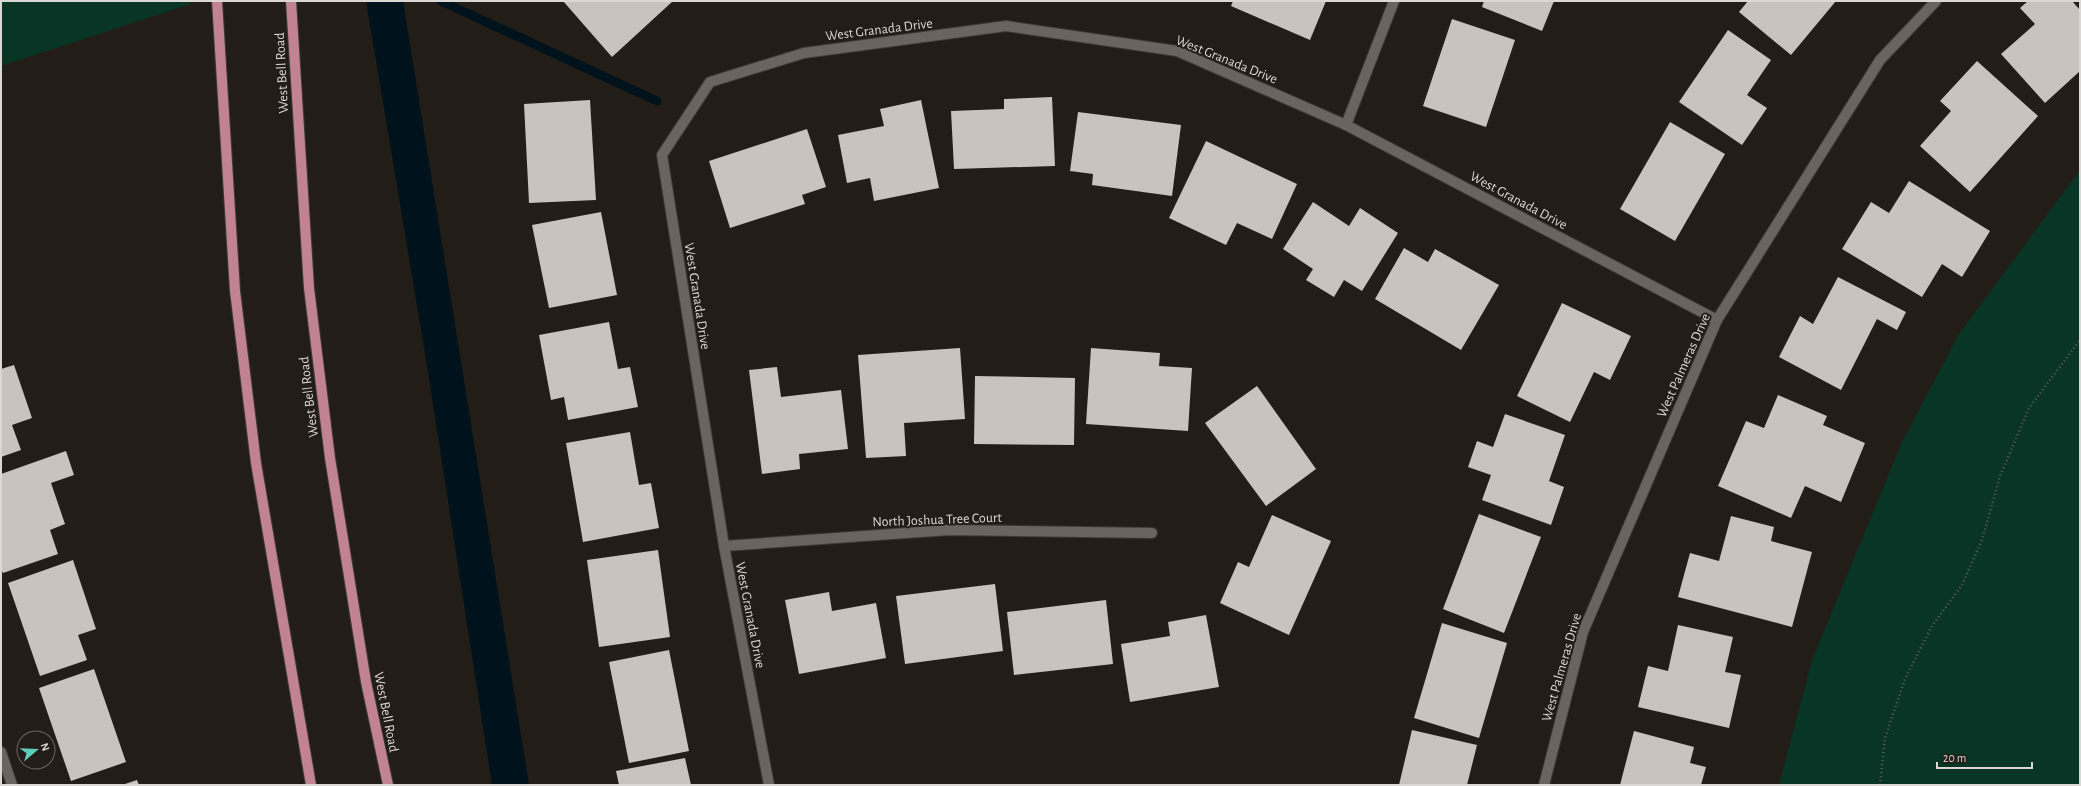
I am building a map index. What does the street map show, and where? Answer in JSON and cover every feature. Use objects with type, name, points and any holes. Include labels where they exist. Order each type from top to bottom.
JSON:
[{"type":"main road","points":[[217,1],[235,291],[256,463],[311,785]]},
{"type":"main road","name":"West Bell Road","points":[[291,1],[309,288],[329,451],[366,682],[388,785]]},
{"type":"street","points":[[1346,125],[1394,1]]},
{"type":"street","name":"West Palmeras Drive","points":[[1544,785],[1583,632],[1717,320],[1880,60],[1936,1]]},
{"type":"street","name":"West Granada Drive","points":[[769,785],[724,546],[662,156],[710,82],[804,53],[1006,26],[1177,51],[1346,125],[1717,320]]},
{"type":"street","name":"North Joshua Tree Court","points":[[724,546],[949,530],[1152,533]]},
{"type":"street","points":[[1,752],[12,785]]},
{"type":"path","points":[[1880,785],[1885,738],[1905,679],[1932,626],[1962,585],[1982,540],[2000,476],[2029,408],[2080,340]]},
{"type":"green space","points":[[1,1],[190,1],[191,4],[1,66]]},
{"type":"green space","points":[[2080,170],[2080,785],[1779,785],[1812,660],[1902,442],[1959,334]]},
{"type":"water","points":[[366,1],[403,1],[529,785],[492,785],[426,359]]},
{"type":"building","points":[[563,1],[673,1],[612,57]]},
{"type":"building","points":[[1233,1],[1326,1],[1310,40],[1231,6]]},
{"type":"building","points":[[1484,1],[1554,1],[1542,31],[1482,7]]},
{"type":"building","points":[[1748,1],[1836,1],[1791,55],[1739,12]]},
{"type":"building","points":[[2028,1],[2072,1],[2080,10],[2080,71],[2045,103],[2001,54],[2035,24],[2020,8]]},
{"type":"building","points":[[1452,19],[1515,40],[1486,127],[1423,106]]},
{"type":"building","points":[[1728,30],[1771,60],[1747,95],[1767,108],[1742,145],[1679,102]]},
{"type":"building","points":[[1977,61],[2038,116],[1970,192],[1920,146],[1951,111],[1940,101]]},
{"type":"building","points":[[1052,97],[1055,166],[954,169],[951,111],[1004,109],[1004,99]]},
{"type":"building","points":[[590,100],[596,200],[529,203],[524,104]]},
{"type":"building","points":[[921,100],[939,188],[874,201],[870,178],[847,183],[838,135],[884,126],[880,109]]},
{"type":"building","points":[[1078,112],[1181,125],[1172,196],[1092,185],[1093,174],[1070,171]]},
{"type":"building","points":[[1670,122],[1725,154],[1675,241],[1620,209]]},
{"type":"building","points":[[807,129],[826,187],[802,195],[805,204],[730,228],[709,161]]},
{"type":"building","points":[[1206,141],[1297,184],[1272,239],[1237,223],[1226,245],[1169,218]]},
{"type":"building","points":[[1909,181],[1990,231],[1962,277],[1942,264],[1922,297],[1842,249],[1871,202],[1889,213]]},
{"type":"building","points":[[1313,202],[1349,226],[1360,208],[1398,233],[1362,291],[1344,280],[1334,297],[1306,280],[1313,269],[1283,249]]},
{"type":"building","points":[[601,212],[617,295],[549,308],[532,225]]},
{"type":"building","points":[[1404,248],[1428,262],[1435,249],[1499,285],[1461,350],[1375,299]]},
{"type":"building","points":[[1838,277],[1906,312],[1897,330],[1877,319],[1841,390],[1779,357],[1800,316],[1813,324]]},
{"type":"building","points":[[1562,303],[1631,336],[1610,380],[1594,372],[1570,422],[1517,396]]},
{"type":"building","points":[[609,322],[618,369],[630,367],[638,407],[568,420],[564,397],[551,400],[539,335]]},
{"type":"building","points":[[960,348],[965,419],[904,423],[906,456],[866,458],[858,355]]},
{"type":"building","points":[[1091,348],[1160,353],[1159,366],[1192,368],[1188,431],[1086,424]]},
{"type":"building","points":[[14,365],[32,418],[12,425],[21,450],[1,457],[1,369]]},
{"type":"building","points":[[777,367],[781,397],[841,390],[848,449],[799,454],[800,469],[762,474],[749,370]]},
{"type":"building","points":[[975,376],[1075,378],[1074,445],[974,444]]},
{"type":"building","points":[[1257,386],[1316,469],[1266,506],[1205,423]]},
{"type":"building","points":[[1778,395],[1827,416],[1823,425],[1865,443],[1841,502],[1805,486],[1791,518],[1718,486],[1746,421],[1764,428]]},
{"type":"building","points":[[1505,414],[1565,435],[1549,481],[1564,487],[1551,525],[1482,500],[1491,475],[1468,467],[1477,441],[1493,447]]},
{"type":"building","points":[[630,432],[639,485],[651,483],[659,528],[583,542],[566,443]]},
{"type":"building","points":[[66,451],[74,475],[51,483],[65,524],[50,530],[58,554],[3,573],[1,569],[1,474]]},
{"type":"building","points":[[1479,514],[1541,537],[1504,633],[1443,609]]},
{"type":"building","points":[[1272,515],[1331,541],[1289,635],[1220,603],[1238,562],[1249,567]]},
{"type":"building","points":[[1731,516],[1774,527],[1771,541],[1812,552],[1792,627],[1678,597],[1690,553],[1719,561]]},
{"type":"building","points":[[658,550],[670,637],[599,647],[587,560]]},
{"type":"building","points":[[73,560],[96,629],[78,635],[87,660],[40,676],[8,583]]},
{"type":"building","points":[[995,584],[1003,651],[905,664],[896,596]]},
{"type":"building","points":[[829,592],[832,611],[876,603],[886,658],[799,674],[785,600]]},
{"type":"building","points":[[1106,600],[1113,664],[1014,675],[1007,612]]},
{"type":"building","points":[[1206,615],[1219,687],[1130,702],[1121,644],[1170,636],[1168,622]]},
{"type":"building","points":[[1442,623],[1507,643],[1479,738],[1414,718]]},
{"type":"building","points":[[1678,625],[1733,637],[1725,672],[1741,675],[1729,728],[1638,707],[1648,666],[1668,671]]},
{"type":"building","points":[[669,650],[689,751],[629,763],[609,662]]},
{"type":"building","points":[[94,669],[126,762],[71,781],[56,737],[56,730],[53,730],[39,688]]},
{"type":"building","points":[[1412,730],[1477,745],[1467,785],[1399,785]]},
{"type":"building","points":[[1634,731],[1694,747],[1690,763],[1706,767],[1701,785],[1620,785]]},
{"type":"building","points":[[685,758],[691,785],[619,785],[616,771]]},
{"type":"building","points":[[137,780],[139,785],[122,785]]},
{"type":"waterway","points":[[441,1],[657,101]]}]
